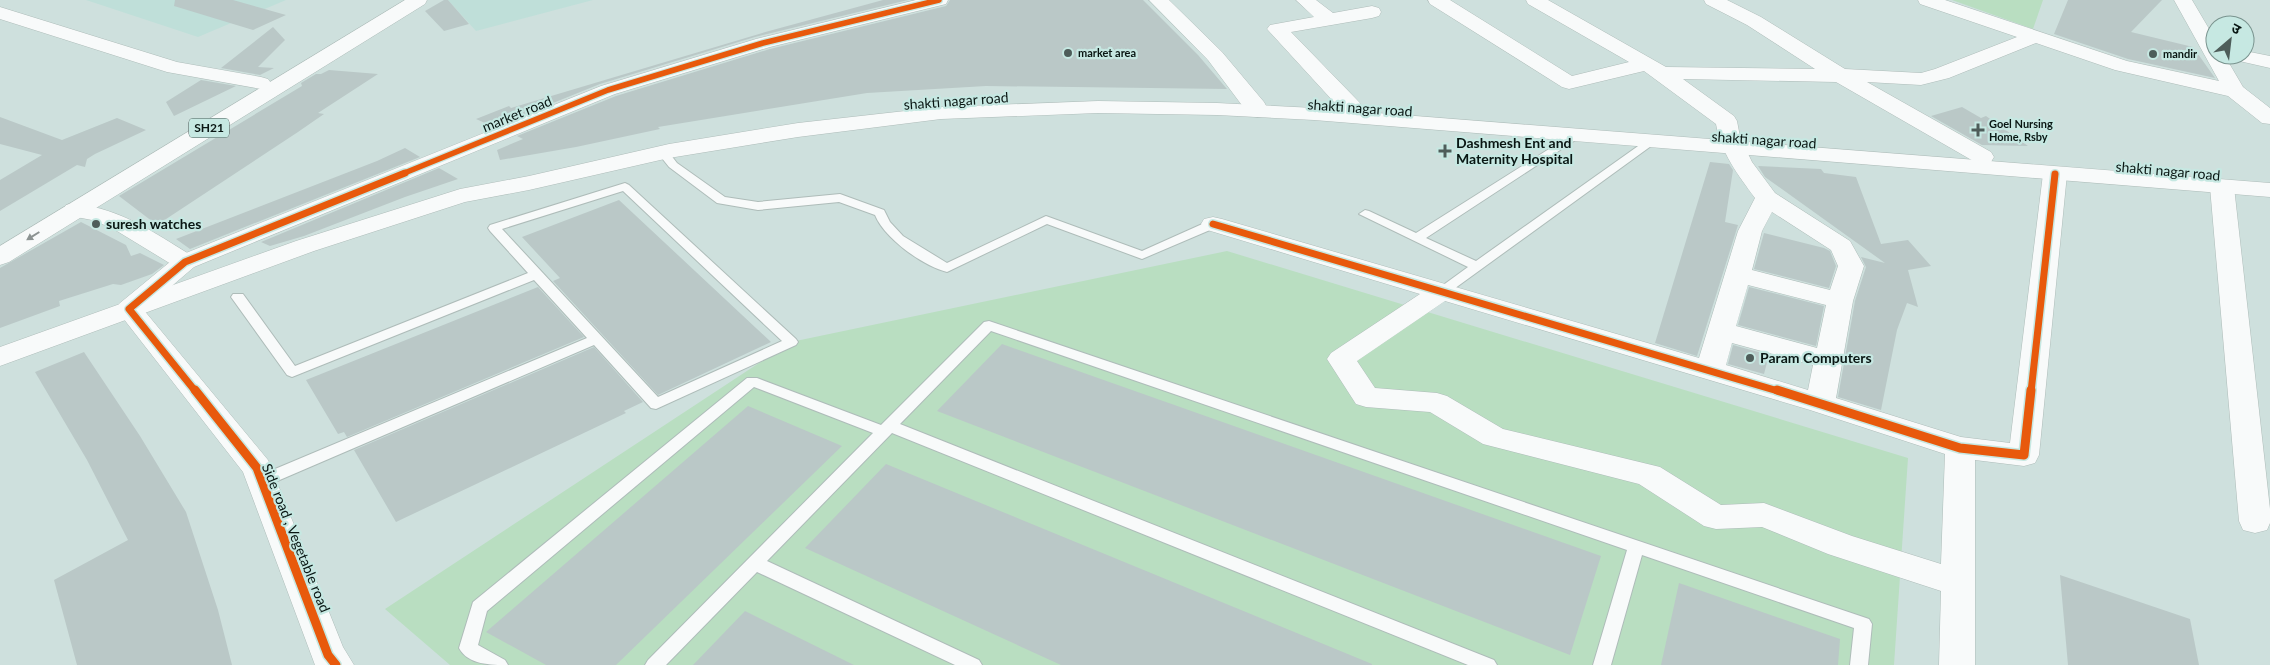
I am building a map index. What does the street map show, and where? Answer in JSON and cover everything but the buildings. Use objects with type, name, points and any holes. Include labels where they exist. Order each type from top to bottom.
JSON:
[{"type":"street","points":[[0,2],[7,0]]},
{"type":"street","name":"SH21","points":[[0,237],[108,176],[400,0]]},
{"type":"street","name":"SH21","points":[[0,257],[418,0]]},
{"type":"street","name":"market road","points":[[129,308],[185,262],[608,90],[762,43],[939,0]]},
{"type":"street","points":[[1158,0],[1216,56],[1255,107]]},
{"type":"street","points":[[1306,0],[1329,20]]},
{"type":"street","points":[[1437,0],[1569,83],[1653,69],[1921,79],[1942,74],[2034,37]]},
{"type":"street","points":[[1535,0],[1653,69],[1726,121],[1732,142],[1742,163],[1767,198],[1841,246],[1851,266],[1840,301],[1820,403]]},
{"type":"street","points":[[1713,0],[1754,21],[1842,76],[1983,157]]},
{"type":"street","points":[[1927,0],[2122,66],[2235,91]]},
{"type":"street","points":[[2183,0],[2205,37]]},
{"type":"street","points":[[1352,108],[1276,30],[1372,12]]},
{"type":"street","points":[[0,13],[174,68],[261,83]]},
{"type":"street","points":[[2255,59],[2270,62]]},
{"type":"street","points":[[2221,65],[2235,91],[2270,118]]},
{"type":"street","name":"shakti nagar road","points":[[460,196],[526,168],[667,137],[797,115],[943,100],[1092,95],[1255,107],[1352,108],[1732,142],[1983,157],[2270,179]]},
{"type":"street","points":[[0,357],[129,308],[305,246],[460,196],[529,183],[664,152],[798,130],[941,113],[1098,107],[1255,107],[1652,142],[1732,142],[2055,174],[2270,190]]},
{"type":"street","points":[[1213,224],[1710,370],[1960,448],[2024,455],[2055,174]]},
{"type":"street","points":[[2222,187],[2255,521]]},
{"type":"street","points":[[1710,370],[1750,232],[1767,198]]},
{"type":"street","points":[[75,210],[98,214],[121,223],[185,262]]},
{"type":"street","points":[[1737,274],[1840,301]]},
{"type":"street","points":[[1442,291],[1341,359],[1366,397],[1437,403],[1494,437],[1649,475],[1716,517],[1764,515],[1840,545],[1958,583]]},
{"type":"street","points":[[0,343],[45,327],[129,308]]},
{"type":"street","name":"Side road , Vegetable road","points":[[129,308],[257,468],[328,655],[336,665]]},
{"type":"street","points":[[1721,331],[1828,360]]},
{"type":"street","points":[[1957,665],[1960,448]]},
{"type":"lane","points":[[1417,238],[1576,135]]},
{"type":"lane","points":[[1442,291],[1652,142]]},
{"type":"lane","points":[[664,152],[672,165],[721,200],[758,206],[840,198],[880,214],[883,223],[902,241],[947,268],[1046,220],[1142,256],[1213,224]]},
{"type":"lane","points":[[625,186],[791,342],[656,404],[537,274],[494,228],[625,186]]},
{"type":"lane","points":[[1365,214],[1477,266]]},
{"type":"lane","points":[[238,297],[292,372],[537,274]]},
{"type":"lane","points":[[654,665],[989,325],[1863,624],[1859,665]]},
{"type":"lane","points":[[262,481],[596,338]]},
{"type":"lane","points":[[499,665],[468,648],[479,607],[752,381],[887,429],[1488,665]]},
{"type":"lane","points":[[1602,665],[1636,546]]},
{"type":"lane","points":[[754,563],[973,665]]},
{"type":"shaded area","points":[[86,0],[286,0],[198,37]]},
{"type":"shaded area","points":[[448,0],[593,0],[476,31]]},
{"type":"green space","points":[[1952,0],[2043,0],[2033,29]]},
{"type":"green space","points":[[1227,251],[1908,458],[1894,665],[450,665],[385,609],[791,342]]},
{"type":"cycle path","points":[[336,665],[328,655],[257,468],[129,309],[185,262],[608,90],[763,43],[939,0]]},
{"type":"cycle path","points":[[1213,224],[1820,403],[1960,448],[2024,455],[2055,174]]},
{"type":"place","name":"market area","points":[[1068,53]]},
{"type":"place","name":"mandir","points":[[2153,54]]},
{"type":"place","name":"Goel Nursing Home, Rsby","points":[[1978,130]]},
{"type":"place","name":"Dashmesh Ent and Maternity Hospital","points":[[1445,151]]},
{"type":"place","name":"suresh watches","points":[[96,224]]},
{"type":"place","name":"Param Computers","points":[[1750,358]]}]
